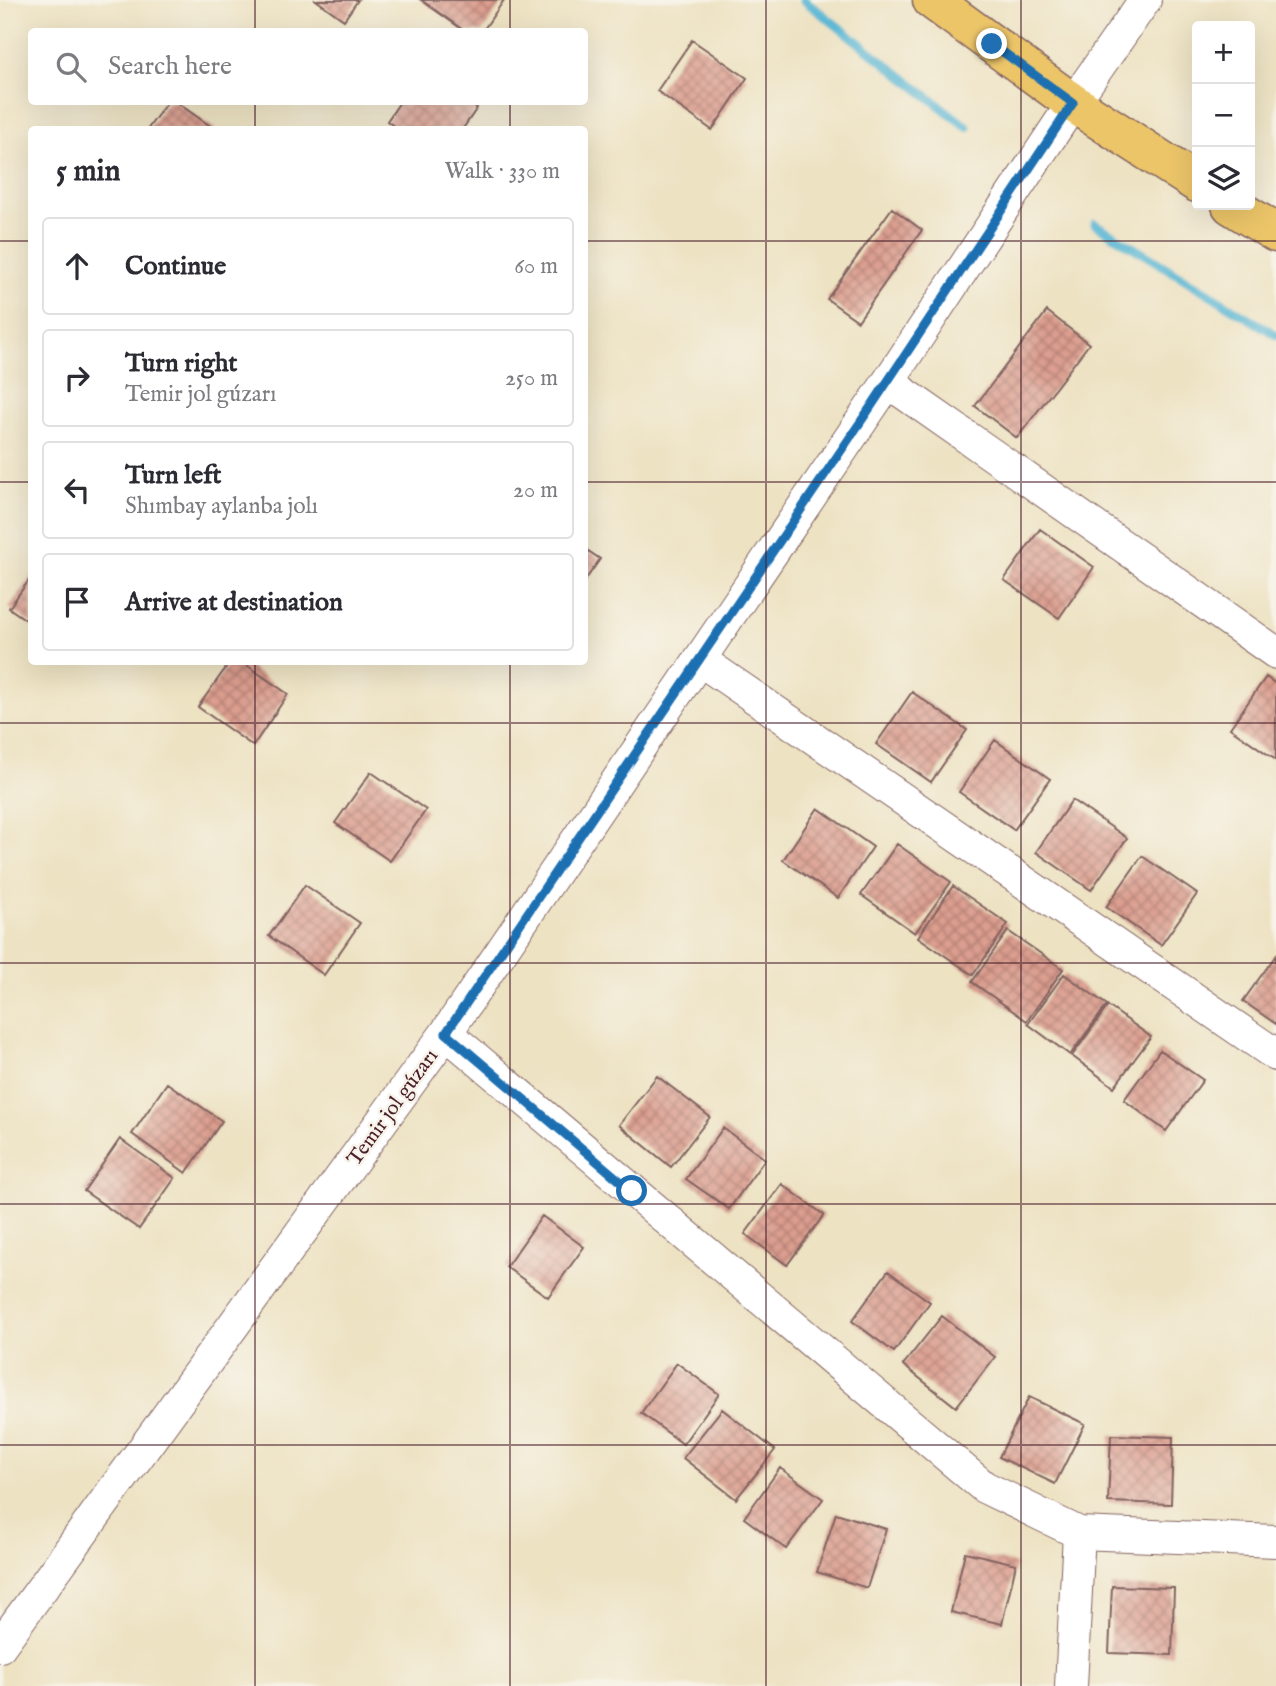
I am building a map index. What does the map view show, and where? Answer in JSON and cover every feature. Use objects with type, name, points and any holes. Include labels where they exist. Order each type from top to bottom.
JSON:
[{"type":"main road","points":[[932,0],[1073,103],[1192,180]]},
{"type":"main road","points":[[1239,210],[1276,233]]},
{"type":"street","name":"Temir jol gúzarı","points":[[0,1646],[446,1033],[1145,0]]},
{"type":"street","points":[[888,382],[1276,653]]},
{"type":"street","points":[[700,660],[1276,1055]]},
{"type":"street","points":[[446,1033],[984,1488],[1079,1533],[1276,1541]]},
{"type":"street","points":[[1072,1686],[1079,1533]]},
{"type":"building","points":[[316,0],[358,0],[344,20]]},
{"type":"building","points":[[421,0],[504,0],[485,28],[460,28]]},
{"type":"building","points":[[692,40],[747,78],[712,130],[657,91]]},
{"type":"building","points":[[165,105],[180,105],[210,126],[150,126]]},
{"type":"building","points":[[398,105],[473,105],[477,108],[465,126],[394,126],[387,121]]},
{"type":"building","points":[[892,208],[922,230],[858,321],[827,299]]},
{"type":"building","points":[[1047,311],[1089,344],[1017,438],[975,406]]},
{"type":"building","points":[[1040,529],[1094,567],[1059,618],[1004,580]]},
{"type":"building","points":[[588,551],[600,559],[588,576]]},
{"type":"building","points":[[28,582],[28,621],[9,608]]},
{"type":"building","points":[[228,665],[246,665],[288,694],[253,746],[198,707]]},
{"type":"building","points":[[1266,677],[1276,684],[1276,760],[1230,728]]},
{"type":"building","points":[[912,692],[967,730],[931,782],[876,744]]},
{"type":"building","points":[[995,740],[1050,779],[1014,830],[959,792]]},
{"type":"building","points":[[371,772],[426,810],[390,861],[335,823]]},
{"type":"building","points":[[1072,800],[1127,838],[1091,890],[1036,852]]},
{"type":"building","points":[[818,808],[873,847],[838,898],[783,860]]},
{"type":"building","points":[[897,844],[951,882],[915,933],[861,895]]},
{"type":"building","points":[[1142,856],[1197,894],[1161,945],[1106,907]]},
{"type":"building","points":[[305,885],[360,923],[324,975],[269,936]]},
{"type":"building","points":[[953,886],[1008,924],[973,975],[918,937]]},
{"type":"building","points":[[1008,931],[1063,969],[1027,1021],[972,982]]},
{"type":"building","points":[[1276,955],[1276,1024],[1243,1001]]},
{"type":"building","points":[[1064,974],[1107,1005],[1070,1055],[1028,1024]]},
{"type":"building","points":[[1108,1006],[1151,1037],[1114,1087],[1072,1056]]},
{"type":"building","points":[[1160,1050],[1203,1080],[1166,1131],[1124,1100]]},
{"type":"building","points":[[657,1076],[710,1117],[671,1167],[619,1125]]},
{"type":"building","points":[[167,1083],[222,1121],[186,1173],[132,1134]]},
{"type":"building","points":[[723,1128],[765,1159],[729,1209],[686,1179]]},
{"type":"building","points":[[120,1139],[175,1178],[139,1229],[84,1191]]},
{"type":"building","points":[[782,1184],[824,1215],[787,1265],[745,1234]]},
{"type":"building","points":[[542,1216],[584,1247],[548,1297],[506,1267]]},
{"type":"building","points":[[888,1271],[930,1302],[894,1352],[852,1321]]},
{"type":"building","points":[[942,1316],[995,1357],[956,1407],[903,1365]]},
{"type":"building","points":[[677,1363],[719,1394],[683,1444],[641,1413]]},
{"type":"building","points":[[1029,1397],[1085,1424],[1055,1484],[999,1457]]},
{"type":"building","points":[[722,1409],[775,1450],[736,1499],[683,1458]]},
{"type":"building","points":[[1111,1435],[1173,1437],[1171,1504],[1108,1502]]},
{"type":"building","points":[[780,1468],[823,1499],[786,1549],[744,1518]]},
{"type":"building","points":[[836,1513],[886,1529],[867,1588],[817,1572]]},
{"type":"building","points":[[965,1552],[1016,1564],[1002,1624],[951,1612]]},
{"type":"building","points":[[1112,1586],[1174,1588],[1172,1655],[1109,1653]]},
{"type":"waterway","points":[[804,0],[967,127]]},
{"type":"waterway","points":[[1095,224],[1276,335]]},
{"type":"route","points":[[632,1191],[446,1033],[872,405],[1073,103],[992,44]]}]
